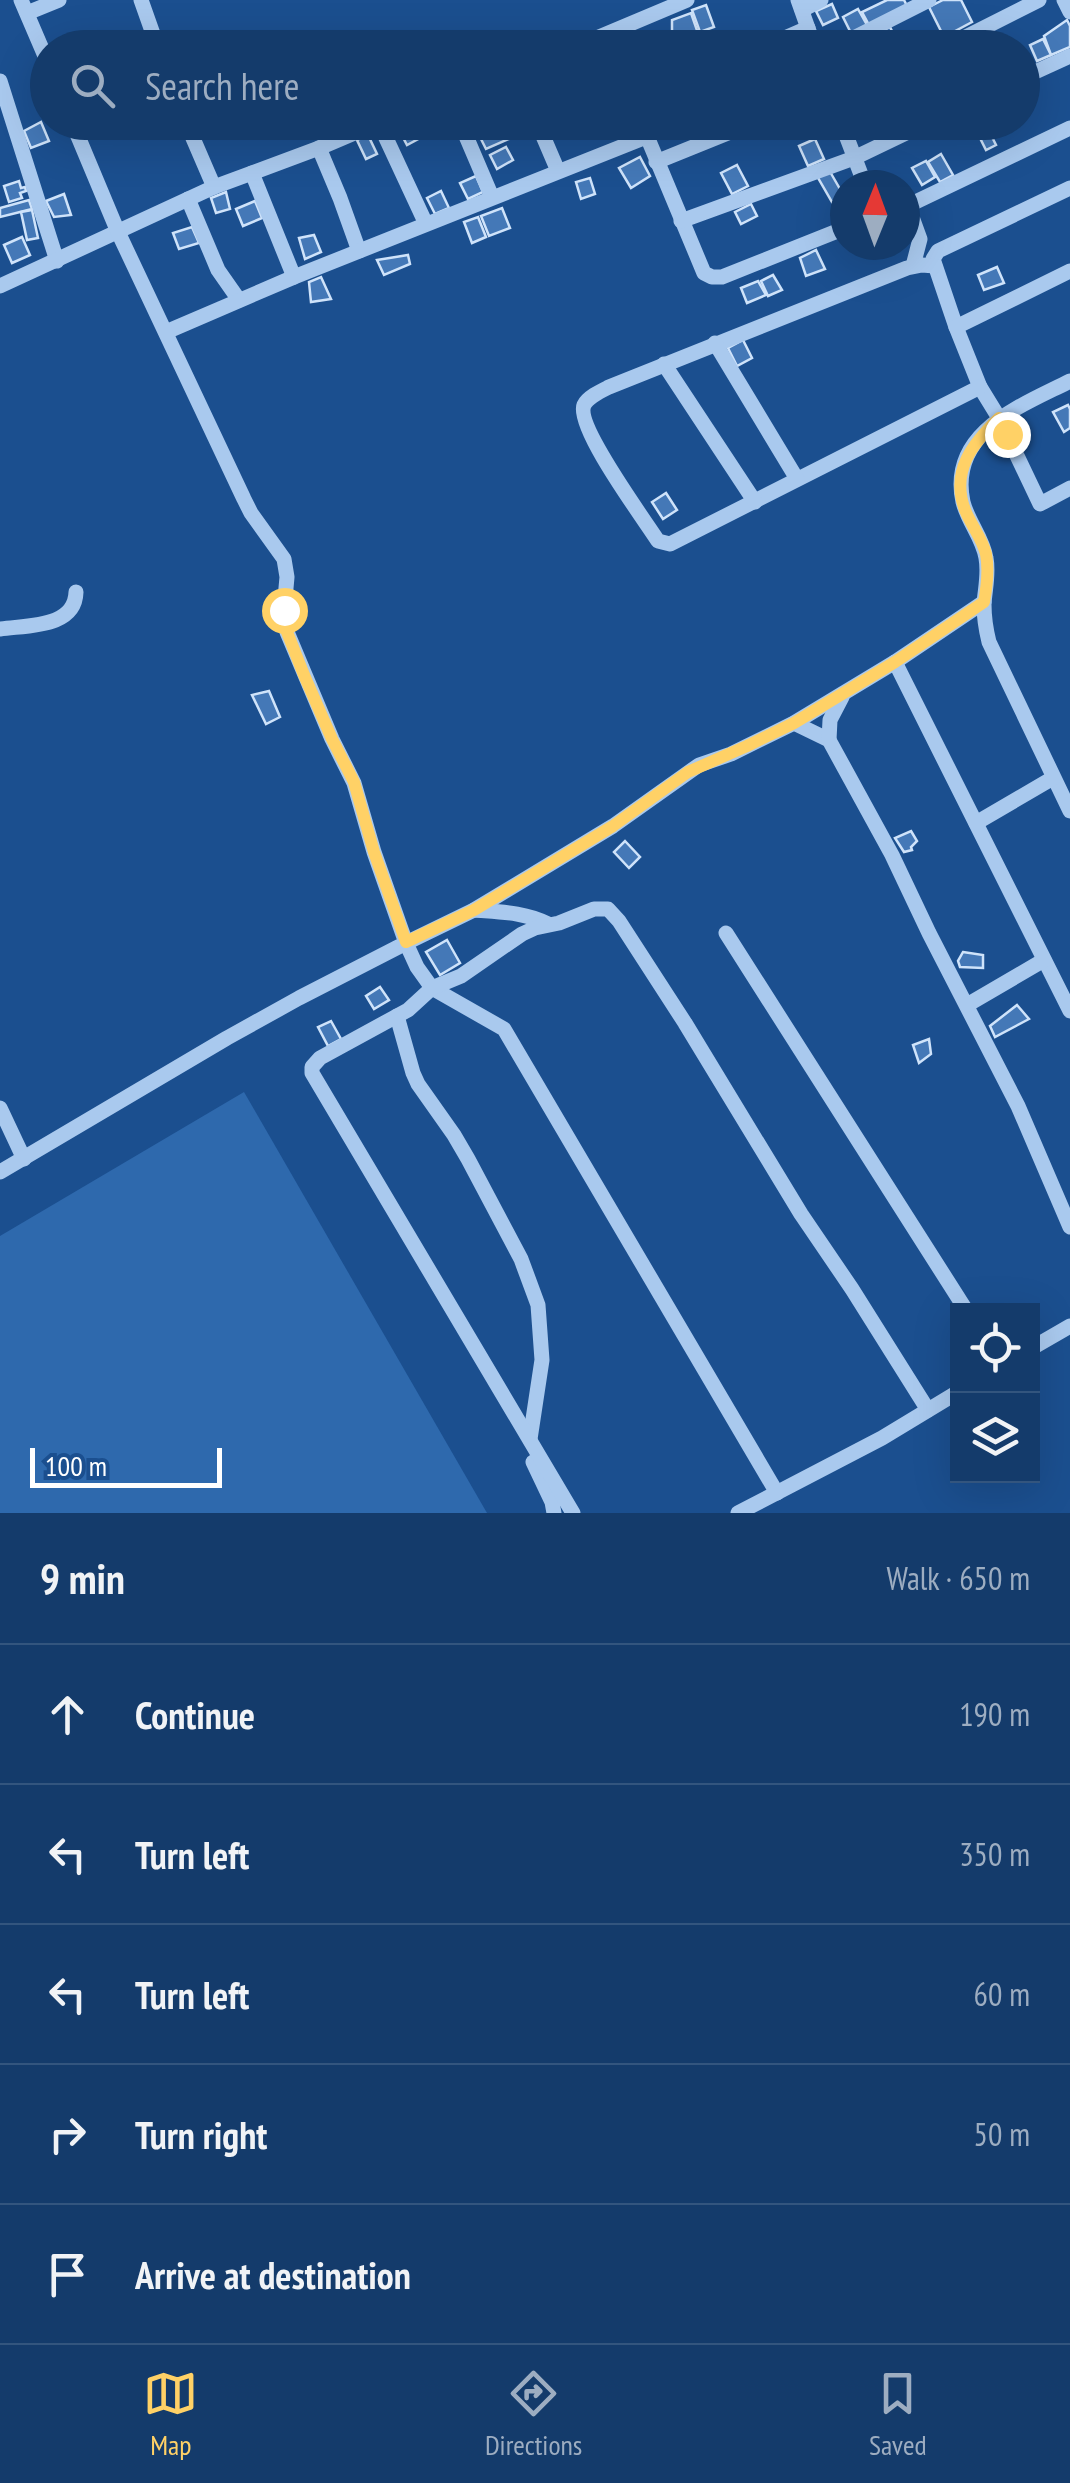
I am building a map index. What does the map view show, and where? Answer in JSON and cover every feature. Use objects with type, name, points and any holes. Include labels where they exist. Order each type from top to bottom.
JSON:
[{"type":"street","points":[[34,30],[23,6],[60,0]]},
{"type":"street","points":[[142,0],[152,30]]},
{"type":"street","points":[[626,30],[685,0]]},
{"type":"street","points":[[803,30],[808,28],[800,5],[821,0]]},
{"type":"street","points":[[870,30],[929,0]]},
{"type":"street","points":[[980,30],[1039,0]]},
{"type":"street","points":[[1064,0],[1070,12]]},
{"type":"street","points":[[1040,70],[1070,56]]},
{"type":"street","points":[[0,81],[57,261]]},
{"type":"street","points":[[920,199],[1070,128]]},
{"type":"street","points":[[80,140],[118,232],[251,513],[284,559],[287,632],[354,782],[374,852],[417,967],[432,988],[504,1029],[777,1493]]},
{"type":"street","points":[[194,140],[214,187]]},
{"type":"street","points":[[0,285],[188,198],[338,140]]},
{"type":"street","points":[[387,140],[426,224]]},
{"type":"street","points":[[468,140],[492,198]]},
{"type":"street","points":[[545,140],[558,171]]},
{"type":"street","points":[[166,332],[294,276],[558,171],[622,140]]},
{"type":"street","points":[[647,140],[704,273],[722,276],[830,234]]},
{"type":"street","points":[[656,162],[710,140]]},
{"type":"street","points":[[848,140],[859,170]]},
{"type":"street","points":[[681,221],[854,158],[892,140]]},
{"type":"street","points":[[319,148],[359,251]]},
{"type":"street","points":[[252,173],[294,276]]},
{"type":"street","points":[[1070,188],[934,256],[980,387],[1040,504],[1070,488]]},
{"type":"street","points":[[188,198],[218,270],[240,300]]},
{"type":"street","points":[[914,266],[915,260]]},
{"type":"street","points":[[935,266],[914,266],[609,387],[586,402],[583,418],[614,475],[664,544],[676,542],[980,387]]},
{"type":"street","points":[[956,327],[1070,272]]},
{"type":"street","points":[[715,343],[797,479]]},
{"type":"street","points":[[664,364],[754,502]]},
{"type":"street","points":[[1070,381],[999,418],[974,443],[966,458],[962,484],[966,510],[986,556],[985,624],[993,654],[1070,811]]},
{"type":"street","points":[[0,629],[61,618],[71,612],[76,592]]},
{"type":"street","points":[[0,1172],[299,998],[474,910],[613,826],[688,772],[794,723],[984,602]]},
{"type":"street","points":[[895,662],[1070,1011]]},
{"type":"street","points":[[846,692],[830,720],[829,740],[892,854],[1018,1106],[1070,1227]]},
{"type":"street","points":[[794,723],[829,740]]},
{"type":"street","points":[[976,822],[1053,778]]},
{"type":"street","points":[[573,1513],[312,1073],[314,1062],[320,1058],[397,1016],[432,988],[461,976],[522,934],[594,909],[603,908],[619,921],[928,1410]]},
{"type":"street","points":[[474,910],[515,913],[548,924]]},
{"type":"street","points":[[726,933],[962,1303]]},
{"type":"street","points":[[967,1005],[1044,960]]},
{"type":"street","points":[[397,1016],[413,1072],[468,1159],[521,1259],[538,1305],[542,1360],[530,1440],[532,1460],[554,1513]]},
{"type":"street","points":[[0,1108],[24,1158]]},
{"type":"street","points":[[1040,1343],[1070,1326]]},
{"type":"street","points":[[738,1513],[882,1438],[956,1393]]},
{"type":"shaded area","points":[[244,1092],[487,1513],[0,1513],[0,1236]]},
{"type":"building","points":[[887,0],[904,0],[907,6],[869,25],[862,12]]},
{"type":"building","points":[[943,0],[961,0],[972,22],[957,30],[940,30],[929,7]]},
{"type":"building","points":[[832,4],[838,18],[823,25],[816,11]]},
{"type":"building","points":[[706,5],[714,27],[699,30],[692,10]]},
{"type":"building","points":[[858,9],[867,25],[850,30],[843,17]]},
{"type":"building","points":[[691,13],[697,30],[672,30],[672,20]]},
{"type":"building","points":[[1067,20],[1070,47],[1051,55],[1044,36]]},
{"type":"building","points":[[1043,39],[1051,55],[1040,60]]},
{"type":"building","points":[[30,128],[30,140],[49,141],[31,148],[24,131]]},
{"type":"building","points":[[357,140],[370,140],[377,154],[366,159]]},
{"type":"building","points":[[482,140],[506,140],[486,149]]},
{"type":"building","points":[[815,140],[824,159],[808,166],[799,146]]},
{"type":"building","points":[[981,140],[994,140],[996,145],[986,150]]},
{"type":"building","points":[[506,147],[513,160],[497,169],[490,155]]},
{"type":"building","points":[[941,154],[953,175],[940,182],[928,162]]},
{"type":"building","points":[[640,157],[650,176],[631,188],[619,168]]},
{"type":"building","points":[[926,161],[935,177],[922,185],[920,170],[912,168]]},
{"type":"building","points":[[737,165],[748,186],[732,194],[721,173]]},
{"type":"building","points":[[830,172],[830,199],[817,176]]},
{"type":"building","points":[[476,176],[483,192],[468,199],[460,183]]},
{"type":"building","points":[[590,178],[595,194],[581,199],[576,182]]},
{"type":"building","points":[[19,181],[26,191],[20,193],[22,198],[9,202],[4,186]]},
{"type":"building","points":[[441,191],[449,208],[435,214],[427,198]]},
{"type":"building","points":[[226,192],[230,209],[216,213],[211,198]]},
{"type":"building","points":[[64,194],[71,215],[54,217],[46,201]]},
{"type":"building","points":[[29,200],[32,209],[0,217],[0,208]]},
{"type":"building","points":[[255,201],[262,218],[243,226],[236,209]]},
{"type":"building","points":[[751,204],[757,216],[741,224],[735,212]]},
{"type":"building","points":[[502,208],[510,228],[489,236],[481,216]]},
{"type":"building","points":[[32,210],[38,238],[27,240],[21,212]]},
{"type":"building","points":[[478,217],[486,237],[472,243],[464,222]]},
{"type":"building","points":[[192,227],[199,243],[179,249],[173,233]]},
{"type":"building","points":[[314,235],[321,252],[305,259],[299,238]]},
{"type":"building","points":[[22,237],[30,255],[12,263],[4,245]]},
{"type":"building","points":[[816,250],[825,269],[806,276],[800,258]]},
{"type":"building","points":[[408,255],[410,264],[384,275],[377,260]]},
{"type":"building","points":[[997,267],[1004,283],[984,290],[978,275]]},
{"type":"building","points":[[773,275],[782,290],[768,296],[761,281]]},
{"type":"building","points":[[321,277],[331,299],[311,302],[309,282]]},
{"type":"building","points":[[758,281],[766,295],[747,303],[741,288]]},
{"type":"building","points":[[743,340],[752,358],[737,366],[728,348]]},
{"type":"building","points":[[1068,405],[1070,428],[1064,432],[1053,412]]},
{"type":"building","points":[[666,493],[677,510],[663,519],[652,502]]},
{"type":"building","points":[[269,691],[280,717],[266,724],[252,695]]},
{"type":"building","points":[[911,831],[917,841],[912,850],[904,852],[895,838]]},
{"type":"building","points":[[625,841],[640,857],[629,868],[614,852]]},
{"type":"building","points":[[447,940],[460,963],[440,975],[426,952]]},
{"type":"building","points":[[963,952],[983,955],[983,968],[960,967],[958,961]]},
{"type":"building","points":[[380,987],[389,1000],[374,1009],[366,996]]},
{"type":"building","points":[[1017,1005],[1029,1019],[995,1037],[990,1026]]},
{"type":"building","points":[[331,1021],[341,1039],[328,1046],[318,1027]]},
{"type":"building","points":[[929,1039],[931,1054],[919,1063],[913,1045]]},
{"type":"route","points":[[284,610],[287,632],[304,675],[350,771],[406,942],[474,910],[613,826],[688,772],[794,723],[984,602],[986,556],[966,510],[962,484],[966,458],[974,443],[999,418],[1007,434]]}]
